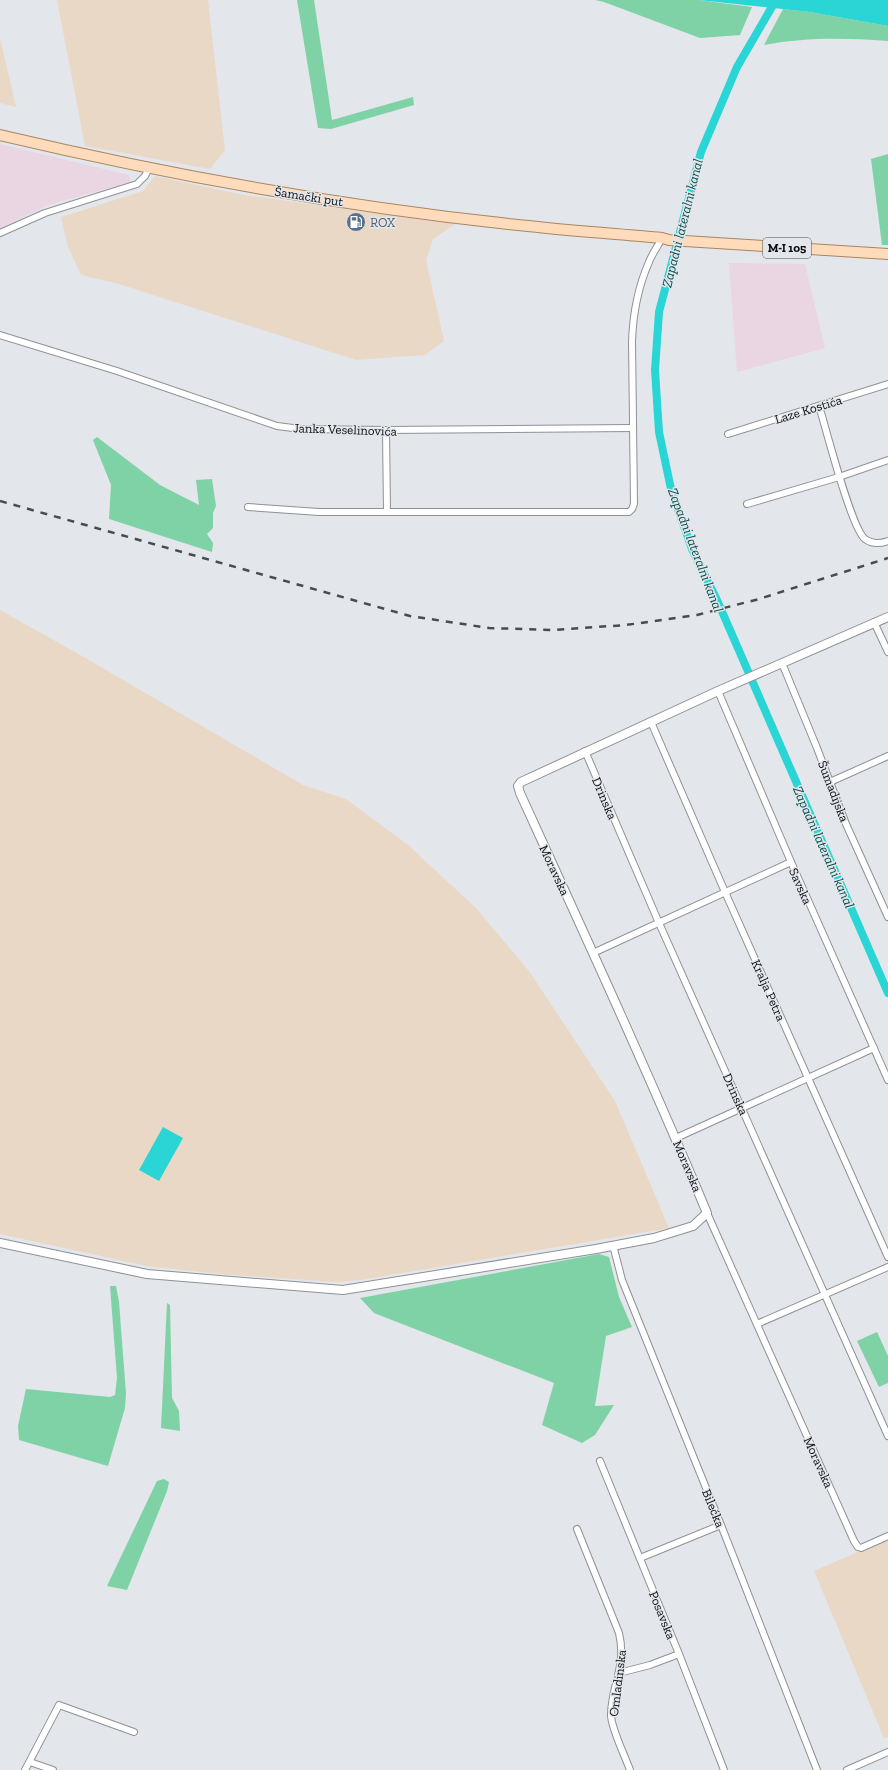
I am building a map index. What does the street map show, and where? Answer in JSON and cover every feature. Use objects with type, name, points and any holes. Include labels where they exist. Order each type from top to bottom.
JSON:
[{"type":"main road","name":"Šamački put","points":[[0,135],[149,168],[287,193],[384,208],[527,226],[666,239]]},
{"type":"main road","name":"M-I 105","points":[[666,239],[888,254]]},
{"type":"street","points":[[0,233],[45,213],[137,184],[145,176],[149,168]]},
{"type":"street","points":[[248,507],[319,512],[629,512],[634,504],[633,323],[635,308],[649,262],[666,239]]},
{"type":"street","name":"Janka Veselinovića","points":[[0,335],[117,371],[277,426],[301,429],[386,430],[633,428]]},
{"type":"street","name":"Laze Kostića","points":[[728,434],[888,384]]},
{"type":"street","points":[[819,406],[858,530],[864,538],[872,542],[879,544],[888,541]]},
{"type":"street","points":[[386,430],[387,512]]},
{"type":"street","points":[[747,504],[888,460]]},
{"type":"street","points":[[585,751],[888,616]]},
{"type":"street","points":[[874,622],[888,652]]},
{"type":"street","name":"Šumadijska","points":[[782,663],[846,824],[888,918]]},
{"type":"street","name":"Savska","points":[[718,691],[791,862],[888,1080]]},
{"type":"street","name":"Kralja Petra","points":[[651,722],[888,1257]]},
{"type":"street","name":"Moravska","points":[[585,751],[521,782],[518,786],[520,793],[676,1138],[707,1213],[854,1541],[858,1547],[861,1548],[888,1536]]},
{"type":"street","name":"Drinska","points":[[585,751],[659,923],[888,1436]]},
{"type":"street","points":[[830,782],[888,756]]},
{"type":"street","points":[[593,953],[791,862]]},
{"type":"street","points":[[676,1138],[874,1048]]},
{"type":"street","points":[[0,1243],[147,1274],[343,1290],[654,1238],[684,1230],[700,1221],[707,1213]]},
{"type":"street","name":"Bilećka","points":[[613,1245],[622,1280],[721,1525],[817,1770]]},
{"type":"street","points":[[757,1324],[888,1267]]},
{"type":"street","name":"Posavska","points":[[600,1461],[679,1654],[724,1770]]},
{"type":"street","points":[[640,1558],[721,1525]]},
{"type":"street","name":"Omladinska","points":[[577,1529],[619,1633],[622,1645],[622,1658],[611,1717],[630,1770]]},
{"type":"street","points":[[619,1673],[650,1665],[679,1654]]},
{"type":"street","points":[[25,1770],[59,1705],[134,1732]]},
{"type":"street","points":[[847,1770],[888,1752]]},
{"type":"street","points":[[30,1762],[53,1770]]},
{"type":"shaded area","points":[[57,0],[208,0],[225,150],[210,169],[85,146]]},
{"type":"shaded area","points":[[0,38],[16,107],[0,103]]},
{"type":"shaded area","points":[[0,144],[129,175],[130,182],[48,205],[0,228]]},
{"type":"shaded area","points":[[155,176],[244,195],[455,224],[433,239],[426,260],[444,341],[425,355],[356,360],[119,284],[81,275],[68,247],[61,217],[143,191]]},
{"type":"shaded area","points":[[729,263],[805,264],[825,348],[737,372]]},
{"type":"shaded area","points":[[0,610],[303,785],[346,799],[408,845],[476,908],[529,971],[615,1101],[669,1228],[361,1280],[336,1282],[221,1274],[146,1266],[0,1234]]},
{"type":"shaded area","points":[[888,1539],[888,1737],[884,1738],[814,1571]]},
{"type":"green space","points":[[297,0],[314,0],[332,120],[413,97],[414,105],[331,129],[318,128]]},
{"type":"green space","points":[[595,0],[699,0],[752,7],[740,35],[700,38]]},
{"type":"green space","points":[[783,9],[810,12],[888,26],[888,41],[826,39],[780,42],[764,45]]},
{"type":"green space","points":[[888,154],[888,245],[882,245],[871,159]]},
{"type":"green space","points":[[97,437],[160,485],[199,505],[196,480],[212,479],[216,506],[213,513],[213,528],[207,534],[213,543],[212,552],[109,519],[111,485],[93,440]]},
{"type":"green space","points":[[599,1254],[609,1257],[619,1297],[632,1327],[606,1336],[595,1406],[614,1405],[595,1435],[582,1443],[542,1425],[554,1383],[374,1313],[360,1298]]},
{"type":"green space","points":[[110,1286],[116,1286],[119,1302],[126,1394],[125,1408],[108,1466],[19,1440],[18,1426],[26,1389],[110,1397],[115,1395],[117,1378]]},
{"type":"green space","points":[[167,1303],[170,1305],[172,1398],[179,1411],[180,1431],[161,1428]]},
{"type":"green space","points":[[877,1332],[888,1356],[888,1383],[879,1387],[857,1341]]},
{"type":"green space","points":[[164,1479],[169,1482],[167,1491],[127,1590],[107,1586],[157,1481]]},
{"type":"water","points":[[699,0],[888,0],[888,26],[810,12]]},
{"type":"water","points":[[163,1127],[183,1138],[159,1181],[139,1170]]},
{"type":"waterway","name":"Zapadni lateralni kanal","points":[[776,0],[737,67],[701,152],[659,312],[655,370],[659,432],[671,489],[692,549],[717,600],[888,993]]},
{"type":"railway","points":[[0,501],[410,616],[489,628],[553,630],[626,625],[697,615],[759,599],[888,558]]},
{"type":"place","name":"ROX","points":[[356,222]]}]
